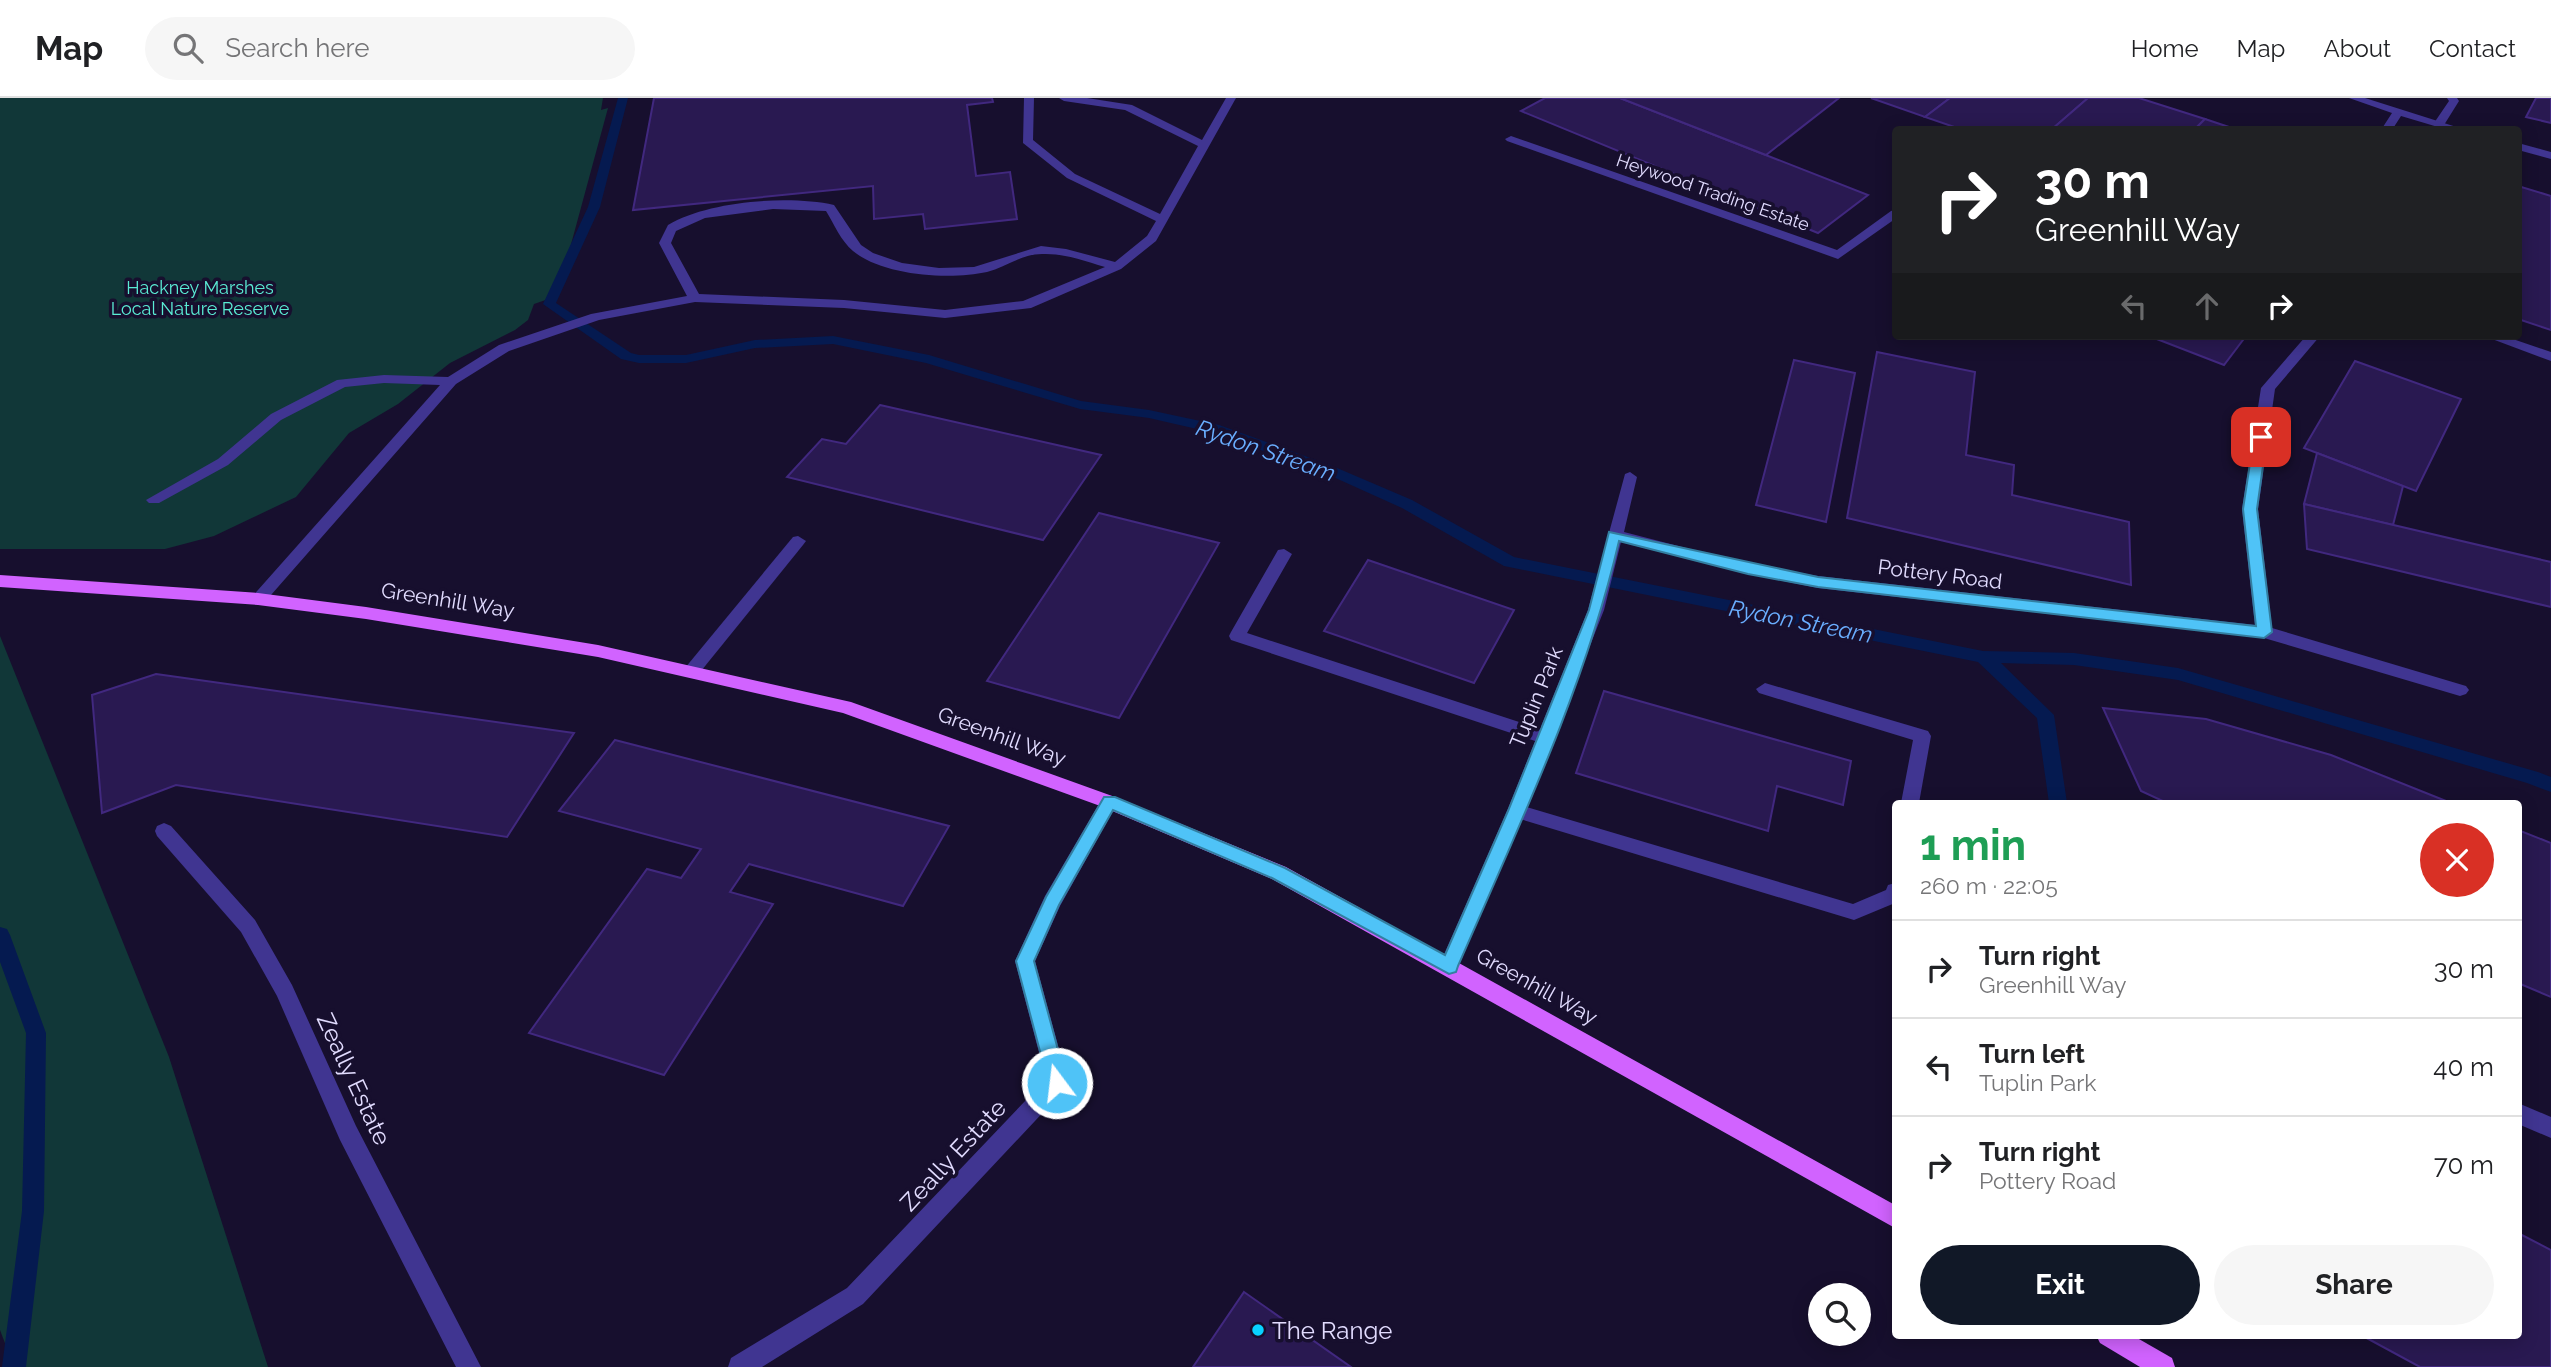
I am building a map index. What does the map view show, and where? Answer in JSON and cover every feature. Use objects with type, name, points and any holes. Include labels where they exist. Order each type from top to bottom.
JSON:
[{"type":"main road","name":"Greenhill Way","points":[[0,581],[258,599],[366,613],[598,651],[845,707],[1110,802],[1279,873],[1892,1215]]},
{"type":"main road","points":[[2115,1339],[2163,1367]]},
{"type":"street","points":[[1029,98],[1027,141],[1072,176],[1161,219]]},
{"type":"street","points":[[1064,98],[1128,107],[1206,146]]},
{"type":"street","points":[[258,599],[451,381],[504,348],[596,317],[695,298],[844,304],[945,314],[1026,305],[1117,266],[1152,238],[1231,98]]},
{"type":"street","points":[[2354,98],[2448,126]]},
{"type":"street","points":[[2441,124],[2454,101],[2452,98]]},
{"type":"street","points":[[2388,126],[2399,111]]},
{"type":"street","name":"Heywood Trading Estate","points":[[1511,139],[1838,255],[1892,216]]},
{"type":"street","points":[[2522,147],[2551,156]]},
{"type":"street","points":[[695,298],[665,243],[671,229],[689,219],[716,212],[811,203],[830,208],[856,247],[877,260],[915,268],[951,271],[984,269],[1029,251],[1049,250],[1117,266]]},
{"type":"street","points":[[2264,632],[2250,509],[2268,388],[2310,340]]},
{"type":"street","points":[[2502,340],[2551,357]]},
{"type":"street","points":[[154,499],[223,462],[276,417],[342,383],[384,379],[451,381]]},
{"type":"street","name":"Tuplin Park","points":[[1449,966],[1516,811],[1596,610],[1630,477]]},
{"type":"street","name":"Pottery Road","points":[[1614,535],[1748,569],[1818,582],[2264,632],[2460,690]]},
{"type":"street","points":[[691,672],[798,541]]},
{"type":"street","points":[[1284,554],[1237,636],[1544,737]]},
{"type":"street","points":[[1765,690],[1922,736],[1911,800]]},
{"type":"street","name":"Zeally Estate","points":[[740,1367],[855,1296],[1057,1083],[1025,961],[1052,902],[1110,802]]},
{"type":"street","points":[[1516,811],[1854,912],[1892,896]]},
{"type":"street","name":"Zeally Estate","points":[[164,831],[248,926],[285,990],[348,1133],[469,1367]]},
{"type":"street","points":[[2522,1115],[2551,1128]]},
{"type":"green space","name":"Hackney Marshes Local Nature Reserve","points":[[0,98],[603,98],[601,110],[608,108],[557,296],[534,304],[528,320],[515,330],[450,363],[398,404],[349,433],[296,497],[214,536],[165,549],[0,549]]},
{"type":"green space","points":[[0,636],[169,1057],[268,1367],[14,1367],[0,1330]]},
{"type":"building","points":[[654,98],[992,98],[993,102],[967,105],[976,176],[1010,172],[1017,219],[925,229],[923,214],[874,219],[873,186],[633,210]]},
{"type":"building","points":[[1545,98],[1620,98],[1868,195],[1818,233],[1521,111]]},
{"type":"building","points":[[1620,98],[1839,98],[1766,155]]},
{"type":"building","points":[[1871,98],[1950,98],[1925,117]]},
{"type":"building","points":[[1950,98],[2088,98],[2056,126],[1951,126],[1925,117]]},
{"type":"building","points":[[2088,98],[2139,98],[2205,119],[2198,126],[2056,126]]},
{"type":"building","points":[[2536,98],[2551,98],[2551,123],[2526,117]]},
{"type":"building","points":[[2205,119],[2226,126],[2198,126]]},
{"type":"building","points":[[2522,187],[2551,196],[2551,330],[2522,320]]},
{"type":"building","points":[[2159,340],[2243,340],[2224,365]]},
{"type":"building","points":[[1877,352],[1975,372],[1966,455],[2014,465],[2012,495],[2129,522],[2131,585],[1847,518]]},
{"type":"building","points":[[1794,360],[1855,373],[1826,522],[1756,505]]},
{"type":"building","points":[[2355,361],[2461,399],[2416,491],[2304,448]]},
{"type":"building","points":[[880,405],[1101,455],[1043,540],[787,477],[822,439],[846,444]]},
{"type":"building","points":[[2317,453],[2403,486],[2393,525],[2304,504]]},
{"type":"building","points":[[2304,504],[2551,562],[2551,607],[2307,549]]},
{"type":"building","points":[[1099,513],[1219,543],[1119,718],[987,681]]},
{"type":"building","points":[[1368,560],[1514,610],[1474,683],[1324,631]]},
{"type":"building","points":[[156,674],[574,733],[507,837],[176,785],[102,813],[92,695]]},
{"type":"building","points":[[1604,691],[1851,761],[1843,805],[1777,786],[1768,831],[1576,773]]},
{"type":"building","points":[[2103,708],[2206,719],[2331,755],[2444,800],[2160,800],[2141,791]]},
{"type":"building","points":[[615,740],[949,826],[903,906],[749,864],[730,892],[773,904],[664,1075],[529,1033],[647,869],[681,878],[701,849],[559,811]]},
{"type":"building","points":[[2522,832],[2551,843],[2551,997],[2522,985]]},
{"type":"building","points":[[2522,1235],[2551,1250],[2551,1367],[2420,1367],[2368,1339],[2522,1339]]},
{"type":"building","name":"The Range","points":[[1244,1292],[1351,1367],[1193,1367]]},
{"type":"waterway","name":"Rydon Stream","points":[[623,98],[594,207],[549,304],[626,356],[639,359],[686,359],[755,344],[833,340],[929,359],[1080,405],[1149,414],[1214,428],[1325,468],[1407,504],[1510,562],[1983,657]]},
{"type":"waterway","points":[[1983,657],[2074,659],[2178,674],[2532,777],[2551,785]]},
{"type":"waterway","name":"Rydon Stream","points":[[1983,657],[2045,715],[2058,800]]},
{"type":"waterway","points":[[0,935],[36,1033],[33,1211],[14,1367]]},
{"type":"place","name":"The Range","points":[[1258,1330]]},
{"type":"route","points":[[1057,1083],[1025,961],[1052,902],[1110,802],[1279,873],[1449,966],[1516,811],[1596,610],[1614,535],[1748,569],[1818,582],[2021,607],[2264,632],[2250,509],[2261,437]]}]
